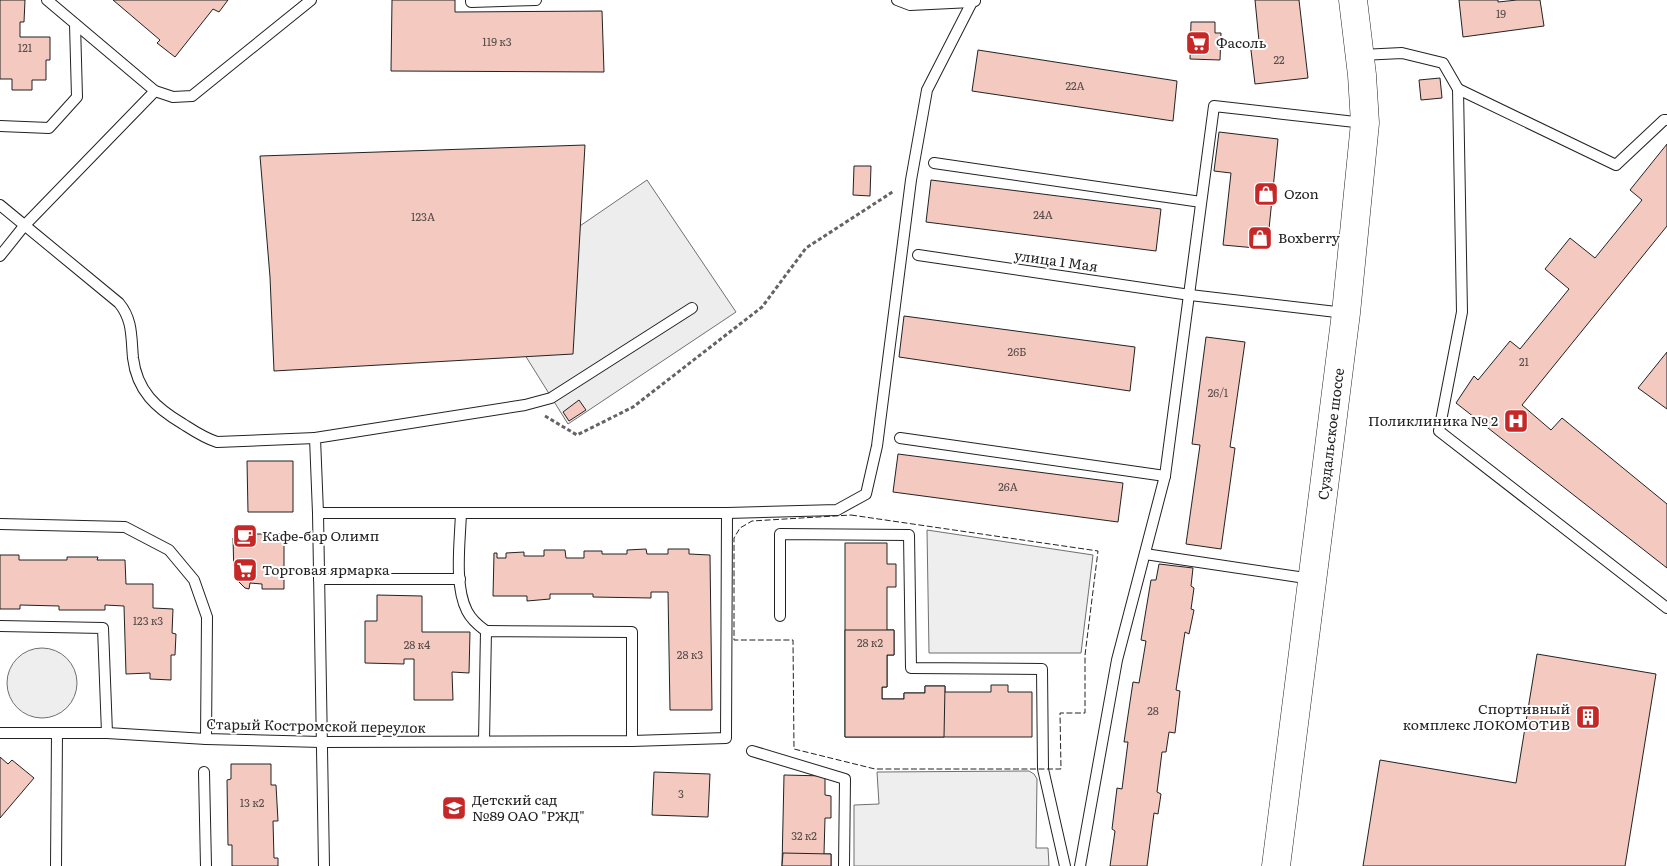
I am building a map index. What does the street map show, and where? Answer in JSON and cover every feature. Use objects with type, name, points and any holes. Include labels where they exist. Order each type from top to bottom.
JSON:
[{"type":"main road","name":"Суздальское шоссе","points":[[1276,866],[1314,580],[1346,313],[1365,123],[1360,55],[1353,0]]},
{"type":"lane","points":[[49,1],[154,91],[173,97],[192,96],[311,0]]},
{"type":"lane","points":[[471,0],[471,2],[536,0]]},
{"type":"lane","points":[[898,0],[910,5],[974,1]]},
{"type":"lane","points":[[318,514],[727,514],[837,510],[866,494],[876,446],[911,180],[927,90],[974,1]]},
{"type":"lane","points":[[0,126],[49,128],[77,97],[75,24]]},
{"type":"lane","points":[[1360,55],[1402,53],[1443,63],[1458,89],[1462,312],[1439,430],[1667,608]]},
{"type":"lane","points":[[1458,89],[1616,165],[1664,120],[1667,120]]},
{"type":"lane","points":[[0,256],[24,226],[154,91]]},
{"type":"lane","points":[[1080,866],[1116,660],[1165,476],[1214,106],[1365,123]]},
{"type":"lane","points":[[934,163],[1201,202]]},
{"type":"lane","points":[[0,205],[119,303],[127,312],[130,324],[133,361],[145,392],[154,404],[166,413],[204,438],[217,442],[315,438],[525,405],[551,398],[692,308]]},
{"type":"lane","name":"улица 1 Мая","points":[[918,255],[1190,295],[1346,313]]},
{"type":"lane","points":[[315,438],[324,866]]},
{"type":"lane","points":[[900,438],[1165,476]]},
{"type":"lane","points":[[461,514],[460,579],[462,596],[467,612],[486,631],[632,632],[632,740]]},
{"type":"lane","name":"Старый Костромской переулок","points":[[0,733],[107,733],[206,739],[321,742],[726,738],[727,514]]},
{"type":"lane","points":[[0,524],[124,527],[169,550],[194,580],[207,617],[206,739]]},
{"type":"lane","points":[[780,616],[780,534],[909,535],[911,668],[1042,669],[1043,769],[1065,866]]},
{"type":"lane","points":[[1145,554],[1314,580]]},
{"type":"lane","points":[[319,579],[460,579]]},
{"type":"lane","points":[[0,626],[103,628],[107,733]]},
{"type":"lane","points":[[484,741],[486,631]]},
{"type":"lane","points":[[56,866],[58,733]]},
{"type":"lane","points":[[752,751],[845,779],[844,866]]},
{"type":"lane","points":[[204,772],[206,866]]},
{"type":"path","points":[[525,405],[577,435],[633,407],[762,307],[806,248],[911,180]]},
{"type":"shaded area","points":[[647,180],[736,312],[568,424],[485,291]]},
{"type":"shaded area","points":[[927,530],[1093,555],[1081,653],[929,653]]},
{"type":"shaded area","points":[[42,648],[61,654],[71,664],[77,683],[71,702],[61,712],[42,718],[23,712],[13,702],[7,683],[13,664],[23,654]]},
{"type":"shaded area","points":[[1029,771],[1037,779],[1036,848],[1048,848],[1049,866],[854,866],[854,805],[879,804],[877,772]]},
{"type":"building","points":[[0,0],[25,0],[24,22],[20,22],[20,37],[50,37],[50,60],[46,60],[46,80],[32,80],[32,90],[12,90],[12,79],[0,79]]},
{"type":"building","points":[[113,0],[228,0],[219,12],[213,9],[175,57],[157,43],[160,40]]},
{"type":"building","points":[[392,0],[455,0],[455,12],[602,11],[604,72],[391,71]]},
{"type":"building","points":[[1255,0],[1299,0],[1308,78],[1255,84],[1250,42],[1259,41]]},
{"type":"building","points":[[1459,0],[1498,0],[1498,2],[1540,0],[1544,26],[1463,37]]},
{"type":"building","points":[[1191,22],[1215,22],[1215,33],[1221,33],[1220,60],[1190,59]]},
{"type":"building","points":[[978,50],[1177,81],[1173,121],[972,91]]},
{"type":"building","points":[[1440,78],[1442,98],[1421,100],[1419,80]]},
{"type":"building","points":[[1219,132],[1278,139],[1267,249],[1223,245],[1231,173],[1214,171]]},
{"type":"building","points":[[1667,144],[1667,226],[1522,405],[1551,430],[1562,418],[1667,504],[1667,568],[1456,403],[1474,376],[1478,380],[1510,341],[1520,349],[1569,289],[1545,269],[1570,238],[1595,258],[1642,200],[1630,190]]},
{"type":"building","points":[[585,145],[573,354],[274,371],[270,277],[260,156]]},
{"type":"building","points":[[854,166],[871,166],[870,196],[853,195]]},
{"type":"building","points":[[931,180],[1161,209],[1156,251],[926,222]]},
{"type":"building","points":[[904,316],[1135,347],[1130,391],[899,357]]},
{"type":"building","points":[[1206,337],[1245,342],[1230,447],[1235,448],[1221,549],[1186,544],[1200,445],[1192,444]]},
{"type":"building","points":[[1667,352],[1667,409],[1638,388]]},
{"type":"building","points":[[579,400],[586,410],[569,421],[563,412]]},
{"type":"building","points":[[898,454],[1123,483],[1118,522],[893,492]]},
{"type":"building","points":[[247,461],[293,461],[293,512],[248,512]]},
{"type":"building","points":[[241,534],[284,534],[284,589],[262,589],[262,584],[250,583],[249,589],[245,588],[234,577],[233,538]]},
{"type":"building","points":[[845,543],[887,543],[887,564],[896,564],[896,587],[887,587],[887,630],[894,630],[894,655],[887,655],[887,687],[882,687],[882,699],[904,699],[904,693],[925,693],[925,686],[945,686],[945,692],[991,692],[991,685],[1008,685],[1008,692],[1032,692],[1032,737],[845,737]]},
{"type":"building","points":[[646,549],[647,554],[668,554],[668,549],[689,549],[689,554],[710,555],[712,710],[670,710],[668,592],[651,592],[651,598],[593,597],[593,594],[550,594],[550,599],[527,601],[527,596],[493,596],[494,553],[497,553],[497,558],[506,558],[506,553],[524,552],[524,556],[544,556],[544,550],[565,550],[566,558],[584,558],[584,551],[602,551],[602,554],[627,554],[627,550]]},
{"type":"building","points":[[0,555],[19,555],[19,560],[67,560],[67,557],[98,557],[97,560],[125,560],[126,584],[153,584],[153,608],[173,609],[172,633],[176,634],[175,655],[171,655],[171,680],[150,679],[150,673],[126,674],[124,606],[105,605],[105,610],[59,610],[59,606],[20,605],[20,609],[0,609]]},
{"type":"building","points":[[1159,564],[1193,568],[1191,586],[1194,588],[1191,609],[1194,610],[1189,634],[1185,632],[1176,690],[1180,691],[1175,733],[1169,732],[1166,752],[1162,752],[1157,792],[1161,794],[1158,814],[1154,813],[1147,866],[1110,866],[1115,831],[1112,829],[1117,788],[1122,789],[1128,742],[1124,742],[1133,682],[1139,683],[1146,641],[1141,640],[1151,580],[1156,580]]},
{"type":"building","points":[[377,595],[422,596],[422,632],[470,632],[469,673],[452,672],[453,700],[414,700],[414,659],[404,659],[404,664],[365,663],[365,621],[377,621]]},
{"type":"building","points":[[845,630],[894,630],[894,655],[887,655],[887,687],[882,687],[882,699],[904,699],[904,693],[925,693],[925,686],[945,686],[944,737],[845,737]]},
{"type":"building","name":"Спортивный комплекс ЛОКОМОТИВ","points":[[1537,654],[1656,674],[1625,866],[1363,866],[1380,760],[1516,783]]},
{"type":"building","points":[[0,757],[8,764],[12,760],[34,778],[0,818]]},
{"type":"building","points":[[231,764],[271,764],[271,785],[276,785],[278,821],[273,821],[274,858],[278,858],[278,866],[232,866],[232,845],[228,845],[227,780],[231,779]]},
{"type":"building","points":[[654,772],[710,774],[708,817],[652,815]]},
{"type":"building","points":[[784,775],[825,776],[825,795],[831,796],[831,818],[825,818],[824,854],[831,854],[831,866],[782,866]]},
{"type":"building","points":[[783,853],[831,854],[831,866],[782,866]]},
{"type":"fence","points":[[851,515],[1098,551],[1085,655],[1085,713],[1060,713],[1061,769],[875,769],[794,749],[793,640],[734,640],[734,538],[740,528],[752,521],[851,515]]},
{"type":"place","name":"Фасоль","points":[[1198,43]]},
{"type":"place","name":"Ozon","points":[[1266,194]]},
{"type":"place","name":"Boxberry","points":[[1260,238]]},
{"type":"place","name":"Поликлиника № 2","points":[[1516,421]]},
{"type":"place","name":"Кафе-бар Олимп","points":[[245,536]]},
{"type":"place","name":"Торговая ярмарка","points":[[245,570]]},
{"type":"place","name":"Спортивный комплекс ЛОКОМОТИВ","points":[[1588,717]]},
{"type":"place","name":"Детский сад №89 ОАО \"РЖД\"","points":[[454,808]]}]
